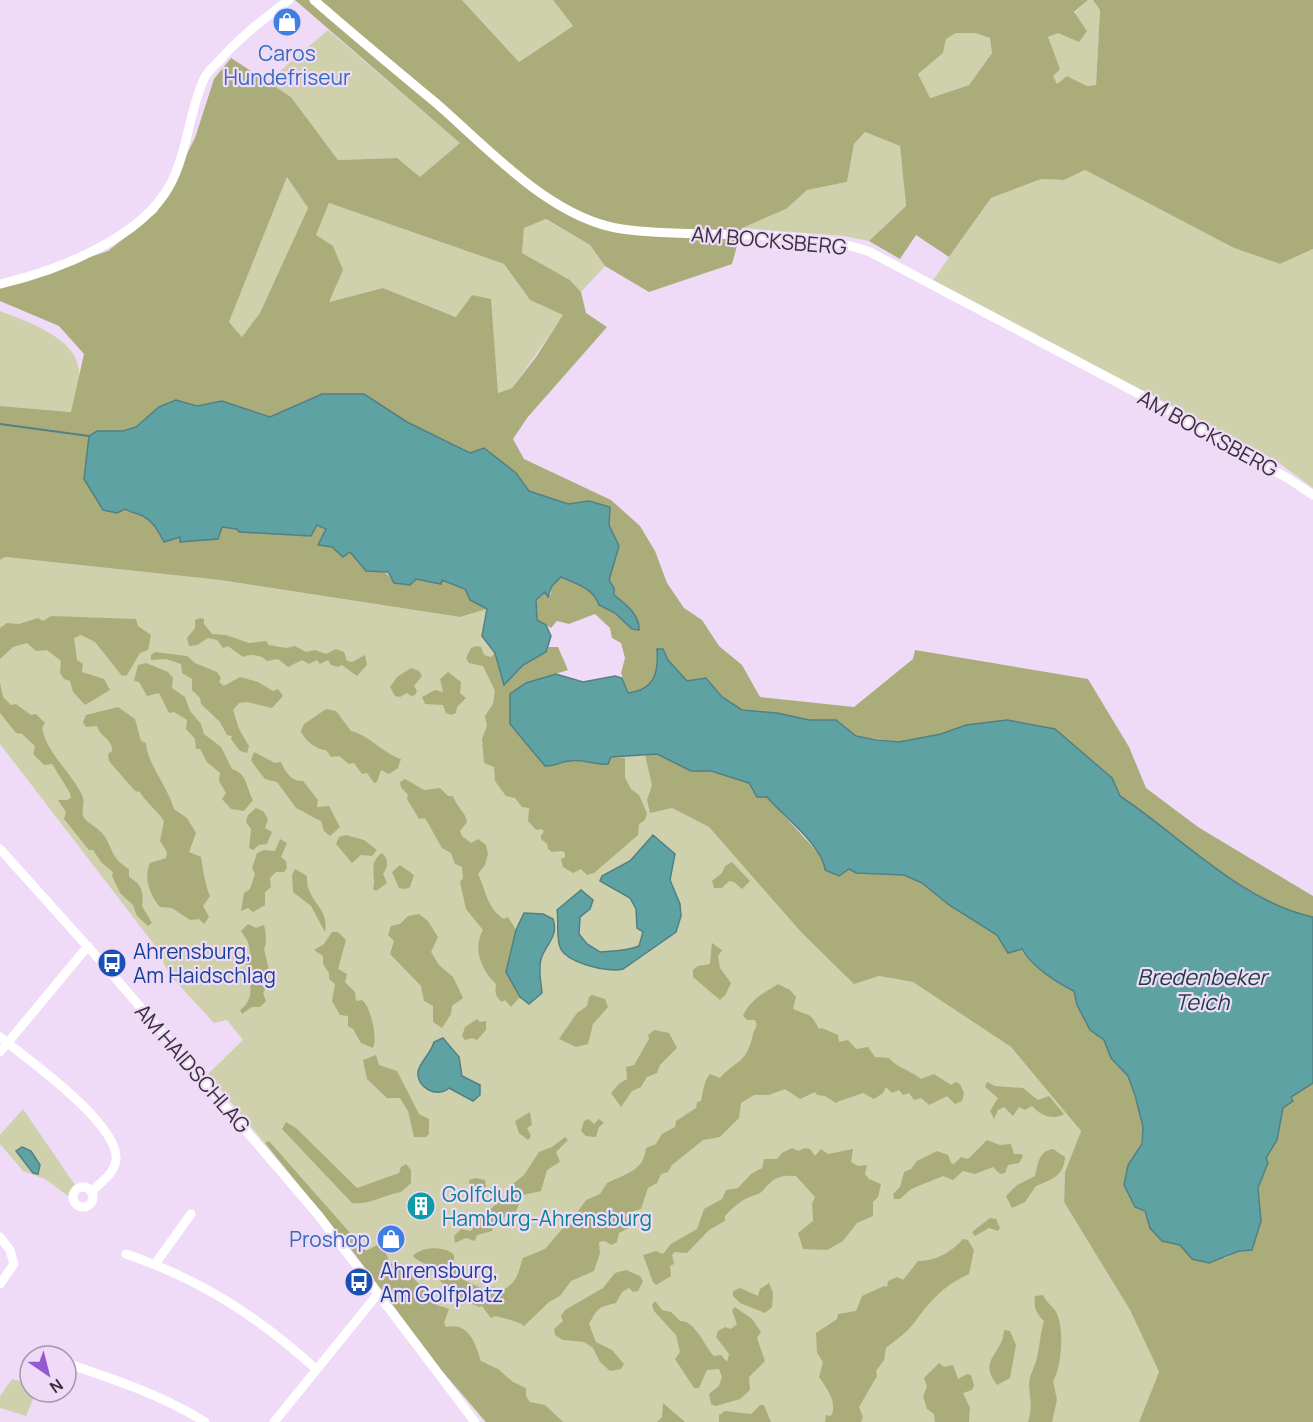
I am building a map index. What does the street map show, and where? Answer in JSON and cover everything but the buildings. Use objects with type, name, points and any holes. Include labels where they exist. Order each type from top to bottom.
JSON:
[{"type":"street","points":[[0,284],[30,277],[91,251],[140,220],[170,186],[187,140],[205,76],[243,34],[289,0]]},
{"type":"street","name":"AM BOCKSBERG","points":[[314,0],[537,190],[578,216],[621,229],[816,240],[849,244],[870,252],[1141,395],[1282,474],[1313,495]]},
{"type":"street","name":"AM HAIDSCHLAG","points":[[0,849],[88,946],[319,1216],[475,1422]]},
{"type":"street","points":[[0,1052],[4,1040],[88,946]]},
{"type":"street","points":[[4,1040],[74,1097],[90,1113],[112,1143],[116,1151],[116,1162],[109,1174],[91,1192]]},
{"type":"street","points":[[155,1264],[191,1214]]},
{"type":"street","points":[[0,1237],[10,1250],[14,1264],[0,1284]]},
{"type":"street","points":[[126,1254],[155,1264],[228,1299],[275,1332],[316,1369]]},
{"type":"street","points":[[274,1422],[377,1295]]},
{"type":"street","points":[[78,1367],[138,1389],[205,1422]]},
{"type":"shaded area","points":[[295,0],[462,0],[519,62],[573,26],[553,0],[1088,0],[1074,12],[1087,31],[1079,42],[1058,33],[1048,37],[1060,69],[1053,76],[1057,84],[1067,76],[1087,86],[1096,85],[1100,10],[1093,0],[1313,0],[1313,249],[1280,264],[1234,248],[1085,170],[1064,180],[1041,179],[991,198],[949,257],[916,235],[900,259],[869,241],[906,206],[900,146],[865,132],[854,144],[847,182],[807,190],[786,209],[742,228],[732,264],[649,292],[605,266],[590,245],[546,219],[524,228],[522,253],[570,280],[581,292],[586,313],[607,327],[527,418],[513,439],[524,459],[611,500],[640,526],[655,551],[667,583],[684,608],[702,620],[719,646],[742,665],[760,697],[854,707],[913,659],[915,650],[1088,679],[1129,747],[1146,788],[1198,827],[1313,896],[1313,917],[1262,898],[1212,866],[1120,796],[1112,778],[966,725],[941,734],[899,742],[856,736],[836,720],[809,720],[777,713],[742,710],[722,697],[707,678],[687,681],[657,650],[658,665],[651,685],[641,691],[628,693],[621,673],[625,658],[621,643],[612,638],[610,628],[595,614],[569,624],[557,621],[551,628],[537,620],[536,600],[545,592],[548,596],[551,594],[552,586],[561,577],[589,591],[600,605],[615,613],[632,629],[629,608],[614,595],[614,588],[609,580],[619,547],[609,525],[609,507],[589,501],[568,504],[529,491],[516,473],[484,448],[471,453],[407,422],[364,394],[322,394],[270,417],[222,401],[197,406],[176,400],[159,407],[136,427],[123,431],[98,431],[94,495],[103,510],[125,509],[180,537],[180,541],[222,527],[238,529],[239,532],[311,536],[317,525],[326,529],[318,544],[360,556],[380,568],[394,583],[410,585],[416,579],[441,584],[442,579],[465,589],[470,600],[487,609],[460,617],[220,580],[5,557],[0,560],[0,406],[71,412],[84,354],[59,326],[0,301],[0,287],[108,251],[157,212],[195,138],[214,79],[231,58],[291,97],[338,160],[397,158],[420,177],[460,143]],"holes":[[[956,33],[975,33],[990,38],[992,53],[969,85],[930,98],[918,74],[943,53],[946,39]],[[287,177],[308,208],[260,313],[242,337],[229,322]],[[329,203],[504,264],[530,300],[563,315],[536,357],[512,388],[498,393],[491,299],[472,295],[456,317],[383,288],[329,302],[343,270],[333,246],[316,235]]]},
{"type":"shaded area","points":[[462,0],[553,0],[573,26],[519,62]]},
{"type":"shaded area","points":[[1088,0],[1093,0],[1100,10],[1096,85],[1087,86],[1067,76],[1057,84],[1052,76],[1048,37],[1059,30]]},
{"type":"shaded area","points":[[328,30],[461,143],[420,178],[396,158],[338,160],[291,97],[267,82]]},
{"type":"shaded area","points":[[956,33],[975,33],[990,38],[992,53],[969,85],[929,98],[918,74],[943,53],[946,39]]},
{"type":"shaded area","points":[[865,132],[900,146],[906,206],[869,241],[844,236],[741,228],[786,209],[806,190],[847,182],[854,144]]},
{"type":"shaded area","points":[[1085,170],[1234,248],[1280,264],[1313,249],[1313,488],[1275,460],[933,280],[991,198],[1041,179],[1064,180]]},
{"type":"shaded area","points":[[287,177],[308,208],[260,314],[242,337],[229,322]]},
{"type":"shaded area","points":[[329,203],[504,264],[530,300],[564,315],[512,388],[498,393],[457,317],[383,288],[329,302],[316,235]]},
{"type":"shaded area","points":[[545,219],[590,245],[605,266],[581,292],[570,280],[522,253],[524,228]]},
{"type":"shaded area","points":[[0,311],[35,325],[59,339],[69,348],[76,358],[79,370],[72,412],[0,406]]},
{"type":"shaded area","name":"Golfclub Hamburg-Ahrensburg","points":[[5,557],[220,580],[460,617],[487,609],[482,636],[495,653],[611,757],[657,754],[672,808],[709,827],[802,932],[879,976],[913,982],[1011,1047],[1081,1131],[1065,1172],[1064,1202],[1130,1310],[1159,1372],[1139,1422],[485,1422],[361,1261],[208,1074],[243,1040],[227,1020],[214,1023],[169,974],[153,943],[0,744],[0,560]]},
{"type":"shaded area","points":[[51,616],[136,619],[138,626],[151,635],[148,650],[140,653],[127,675],[122,676],[95,642],[81,635],[74,638],[77,660],[83,664],[82,672],[104,679],[110,690],[85,705],[73,692],[70,681],[64,679],[60,673],[61,661],[47,650],[36,651],[27,643],[13,647],[0,659],[0,628],[7,623],[19,624],[38,618],[43,621]]},
{"type":"shaded area","points":[[204,619],[204,624],[212,634],[226,635],[249,643],[266,641],[269,645],[286,648],[295,646],[306,652],[315,650],[326,654],[336,649],[344,652],[347,661],[352,662],[365,655],[367,665],[357,676],[342,665],[338,667],[331,665],[328,660],[320,664],[317,660],[309,664],[302,660],[288,667],[278,659],[267,661],[255,655],[243,657],[228,646],[223,648],[217,640],[208,638],[197,645],[189,646],[187,638],[195,628],[195,620]]},
{"type":"shaded area","points":[[481,647],[484,655],[491,657],[495,653],[504,685],[523,665],[546,652],[547,647],[558,647],[568,670],[526,683],[510,694],[510,725],[545,766],[574,761],[608,764],[611,757],[625,758],[625,778],[631,789],[639,795],[647,813],[645,820],[639,824],[638,835],[594,873],[587,875],[581,869],[573,873],[563,867],[561,859],[565,857],[565,853],[552,852],[548,849],[547,844],[541,839],[544,832],[542,829],[536,830],[528,821],[529,808],[522,807],[515,798],[506,796],[495,781],[494,767],[484,763],[482,739],[487,726],[485,716],[493,704],[495,691],[483,666],[469,663],[466,658],[471,648]]},
{"type":"shaded area","points":[[155,652],[187,656],[195,663],[217,672],[221,678],[219,682],[224,686],[240,677],[258,682],[273,691],[278,689],[283,696],[272,708],[247,702],[239,703],[233,710],[239,729],[249,746],[247,753],[240,751],[231,739],[232,736],[227,735],[220,722],[201,704],[200,698],[192,690],[192,679],[182,673],[181,664],[166,659],[151,660],[151,655]]},
{"type":"shaded area","points":[[146,663],[168,672],[173,678],[172,688],[185,697],[190,711],[201,724],[204,734],[221,747],[232,769],[244,778],[253,800],[244,811],[231,809],[222,799],[226,793],[219,781],[220,773],[207,762],[200,749],[196,749],[195,739],[186,729],[187,720],[174,712],[169,713],[159,693],[147,696],[139,682],[134,681],[138,665]]},
{"type":"shaded area","points":[[411,668],[419,671],[422,676],[414,686],[417,691],[415,695],[411,696],[407,693],[400,697],[395,696],[390,687],[397,677]]},
{"type":"shaded area","points":[[448,672],[461,682],[460,693],[466,698],[457,707],[456,713],[451,715],[446,713],[443,705],[425,704],[422,697],[435,690],[443,692],[440,679]]},
{"type":"shaded area","points":[[0,683],[3,697],[11,705],[16,704],[31,715],[36,714],[45,723],[42,728],[49,746],[82,795],[84,818],[102,833],[118,860],[129,869],[129,877],[141,889],[142,906],[152,923],[148,926],[137,916],[133,905],[120,893],[112,876],[113,872],[101,862],[93,850],[89,850],[64,819],[66,812],[58,800],[71,798],[70,793],[52,764],[44,765],[33,754],[35,746],[22,734],[16,733],[0,713]]},
{"type":"shaded area","points":[[118,707],[135,719],[141,741],[146,743],[150,758],[174,809],[187,818],[196,833],[189,852],[201,857],[210,896],[203,906],[209,917],[204,924],[199,919],[190,920],[172,908],[160,907],[153,897],[147,875],[150,863],[166,858],[167,852],[160,841],[164,821],[140,792],[135,791],[109,761],[108,754],[112,751],[112,747],[97,726],[86,727],[83,722],[86,715]]},
{"type":"shaded area","points":[[326,709],[336,711],[351,731],[401,759],[398,768],[389,774],[381,770],[377,782],[374,783],[367,773],[362,774],[354,763],[349,764],[339,756],[331,757],[326,750],[311,744],[301,731],[304,724]]},
{"type":"shaded area","points":[[254,752],[275,763],[281,762],[289,776],[303,781],[318,800],[317,807],[329,806],[340,827],[330,836],[324,831],[321,821],[296,808],[277,782],[265,779],[256,767],[251,760]]},
{"type":"shaded area","points":[[657,754],[749,783],[757,797],[767,797],[824,859],[856,873],[904,875],[922,883],[949,905],[997,935],[1008,953],[1021,949],[1045,974],[1074,991],[1077,1004],[1090,1030],[1104,1040],[1111,1058],[1128,1076],[1135,1095],[1143,1127],[1142,1144],[1128,1165],[1150,1228],[1180,1245],[1193,1259],[1225,1258],[1239,1251],[1252,1249],[1261,1221],[1258,1188],[1268,1163],[1266,1158],[1277,1140],[1283,1108],[1292,1101],[1291,1097],[1313,1083],[1313,1422],[1139,1422],[1159,1372],[1130,1310],[1064,1202],[1065,1172],[1081,1131],[1011,1047],[913,982],[879,976],[854,984],[802,933],[709,827],[672,808],[650,813],[647,800],[652,785],[645,755]]},
{"type":"shaded area","points":[[405,779],[424,790],[440,788],[448,796],[453,796],[467,822],[460,831],[462,836],[471,843],[478,839],[486,845],[488,854],[485,865],[478,874],[494,910],[504,919],[508,917],[516,930],[506,972],[520,997],[511,1007],[505,1000],[502,1002],[498,998],[496,984],[480,959],[478,945],[483,930],[466,909],[460,882],[463,878],[462,867],[455,864],[451,853],[442,848],[425,818],[419,819],[407,799],[408,795],[401,787],[400,782]]},
{"type":"shaded area","points":[[256,808],[263,811],[268,819],[265,828],[272,832],[267,844],[259,845],[253,850],[249,848],[251,829],[246,822],[248,815]]},
{"type":"shaded area","points":[[346,835],[364,840],[377,850],[372,856],[361,855],[352,863],[336,844],[339,837]]},
{"type":"shaded area","points":[[280,839],[287,843],[281,857],[286,861],[287,868],[284,872],[276,872],[270,878],[271,887],[265,892],[265,905],[253,912],[248,908],[241,911],[244,893],[250,889],[255,874],[252,868],[257,853],[264,850],[275,851]]},
{"type":"shaded area","points":[[382,853],[387,860],[383,874],[387,883],[376,891],[373,889],[374,865],[377,857]]},
{"type":"shaded area","points":[[732,862],[750,881],[742,889],[729,881],[722,888],[714,888],[712,881],[722,873],[725,866]]},
{"type":"shaded area","points":[[400,865],[414,875],[410,887],[406,889],[399,888],[392,872]]},
{"type":"shaded area","points":[[295,869],[307,876],[308,889],[325,920],[325,932],[311,906],[293,892],[292,875]]},
{"type":"shaded area","points":[[419,914],[428,921],[438,937],[431,952],[439,965],[453,977],[463,998],[452,1006],[451,1014],[442,1028],[433,1022],[433,1006],[424,1001],[421,986],[390,954],[394,941],[388,935],[391,926],[400,924],[408,916]]},
{"type":"shaded area","points":[[248,924],[256,928],[264,925],[266,944],[264,949],[269,970],[269,983],[263,993],[266,1001],[260,1007],[252,1007],[242,1014],[240,1010],[248,1001],[251,990],[249,982],[245,979],[247,961],[251,957],[248,942],[241,931]]},
{"type":"shaded area","points":[[332,932],[338,932],[346,940],[338,969],[347,974],[345,982],[355,992],[356,1001],[362,1000],[368,1009],[374,1031],[373,1048],[361,1043],[353,1029],[348,1026],[348,1016],[340,1015],[332,1001],[335,984],[329,979],[329,973],[323,964],[323,956],[314,950],[324,944]]},
{"type":"shaded area","points":[[712,943],[722,950],[718,956],[720,968],[731,983],[720,1000],[693,977],[693,970],[698,966],[710,964]]},
{"type":"shaded area","points":[[778,984],[790,990],[796,997],[793,1009],[811,1017],[819,1029],[822,1028],[838,1035],[839,1042],[848,1040],[856,1049],[868,1047],[875,1057],[889,1058],[921,1079],[934,1074],[951,1085],[956,1082],[960,1084],[964,1093],[962,1101],[955,1104],[947,1096],[929,1105],[921,1098],[914,1100],[909,1093],[903,1095],[899,1090],[892,1093],[886,1087],[883,1093],[874,1099],[863,1093],[836,1103],[815,1092],[800,1099],[785,1089],[769,1095],[754,1095],[741,1103],[739,1118],[720,1137],[703,1140],[672,1165],[668,1172],[661,1174],[657,1183],[648,1188],[641,1209],[625,1214],[629,1228],[619,1233],[617,1242],[611,1245],[605,1241],[599,1242],[600,1253],[594,1271],[571,1281],[560,1296],[549,1302],[524,1326],[495,1316],[491,1318],[482,1306],[469,1303],[452,1292],[441,1282],[432,1268],[413,1256],[422,1250],[445,1250],[454,1255],[454,1267],[462,1279],[487,1291],[493,1287],[503,1290],[508,1287],[517,1276],[523,1258],[545,1249],[563,1228],[575,1222],[576,1214],[586,1200],[600,1194],[607,1183],[638,1167],[646,1148],[656,1144],[662,1134],[675,1127],[676,1121],[696,1108],[697,1102],[701,1101],[705,1083],[710,1074],[720,1078],[741,1060],[756,1027],[755,1020],[747,1020],[743,1016],[753,1001]]},
{"type":"shaded area","points":[[592,995],[605,999],[608,1007],[593,1024],[588,1044],[576,1047],[559,1039],[577,1013],[587,1006],[589,997]]},
{"type":"shaded area","points":[[477,1019],[480,1022],[486,1021],[486,1030],[477,1040],[472,1038],[465,1040],[462,1036],[465,1027]]},
{"type":"shaded area","points":[[654,1030],[669,1033],[677,1048],[660,1065],[657,1073],[647,1077],[641,1087],[632,1091],[621,1107],[611,1093],[627,1079],[626,1067],[634,1065],[649,1039],[648,1035]]},
{"type":"shaded area","points":[[376,1055],[379,1065],[397,1071],[419,1114],[429,1119],[429,1134],[426,1137],[414,1137],[408,1111],[400,1098],[387,1098],[367,1079],[363,1060]]},
{"type":"shaded area","points":[[987,1082],[995,1086],[1023,1088],[1038,1100],[1049,1096],[1064,1114],[1055,1117],[1046,1116],[1032,1106],[1025,1110],[1019,1107],[1013,1116],[1004,1107],[998,1110],[994,1119],[990,1111],[998,1098],[985,1087]]},
{"type":"shaded area","points":[[23,1109],[75,1185],[68,1196],[45,1179],[23,1171],[0,1144],[0,1135]]},
{"type":"shaded area","points":[[530,1112],[532,1125],[527,1128],[531,1136],[528,1140],[519,1133],[515,1121]]},
{"type":"shaded area","points":[[589,1119],[594,1124],[599,1119],[604,1123],[599,1127],[596,1137],[586,1136],[581,1131],[584,1121]]},
{"type":"shaded area","points":[[286,1122],[296,1128],[357,1188],[399,1173],[401,1167],[406,1164],[411,1170],[411,1183],[401,1192],[370,1201],[352,1203],[282,1129]]},
{"type":"shaded area","points":[[565,1137],[568,1140],[556,1152],[560,1162],[547,1170],[541,1191],[523,1195],[515,1213],[506,1215],[502,1221],[495,1224],[492,1231],[477,1235],[475,1241],[466,1238],[455,1243],[454,1236],[461,1229],[471,1231],[485,1214],[514,1189],[514,1183],[524,1175],[539,1152],[552,1147]]},
{"type":"shaded area","points":[[987,1140],[1000,1145],[1011,1144],[1014,1154],[1023,1156],[1019,1163],[1008,1165],[1005,1173],[1000,1174],[993,1167],[975,1174],[963,1171],[953,1180],[943,1176],[911,1189],[900,1199],[894,1199],[893,1194],[900,1187],[904,1172],[911,1169],[917,1161],[937,1151],[948,1155],[951,1163],[954,1164],[961,1157],[968,1159]]},
{"type":"shaded area","points":[[269,1141],[366,1251],[377,1245],[385,1251],[390,1263],[409,1273],[437,1305],[449,1309],[444,1323],[446,1327],[454,1326],[466,1331],[474,1341],[481,1361],[498,1369],[513,1382],[526,1388],[526,1396],[530,1402],[545,1405],[563,1422],[486,1422],[442,1371],[354,1253],[265,1143]]},
{"type":"shaded area","points":[[792,1148],[798,1151],[805,1148],[810,1149],[815,1156],[821,1149],[828,1154],[853,1149],[851,1162],[858,1166],[867,1165],[865,1174],[869,1179],[881,1184],[878,1197],[873,1202],[873,1216],[857,1223],[843,1241],[827,1250],[803,1249],[798,1233],[813,1221],[812,1204],[815,1197],[796,1176],[779,1177],[760,1193],[735,1206],[725,1216],[725,1221],[709,1230],[687,1253],[675,1252],[672,1255],[674,1264],[670,1266],[671,1276],[656,1285],[653,1282],[643,1255],[656,1251],[663,1254],[671,1244],[697,1229],[704,1209],[722,1199],[726,1190],[738,1188],[751,1174],[762,1168],[764,1159],[777,1159],[782,1153]]},
{"type":"shaded area","points":[[1053,1149],[1065,1157],[1062,1169],[1052,1179],[1036,1186],[1025,1202],[1012,1208],[1006,1196],[1017,1185],[1035,1176],[1042,1155]]},
{"type":"shaded area","points":[[475,1178],[485,1180],[486,1187],[479,1189],[477,1196],[471,1201],[467,1195],[470,1188],[469,1180]]},
{"type":"shaded area","points":[[990,1218],[996,1219],[1000,1228],[998,1231],[989,1228],[975,1236],[972,1232]]},
{"type":"shaded area","points":[[963,1239],[968,1240],[974,1250],[969,1274],[952,1283],[938,1295],[908,1330],[886,1348],[884,1360],[876,1371],[877,1376],[859,1407],[863,1417],[861,1422],[825,1422],[826,1415],[831,1416],[833,1406],[831,1396],[819,1377],[823,1362],[817,1353],[816,1333],[837,1319],[838,1314],[856,1311],[862,1296],[884,1286],[887,1287],[888,1281],[897,1277],[903,1280],[918,1261],[931,1260],[942,1255]]},
{"type":"shaded area","points":[[626,1270],[640,1276],[643,1281],[638,1291],[633,1292],[629,1288],[622,1292],[616,1303],[597,1311],[589,1324],[596,1342],[612,1350],[624,1364],[621,1369],[610,1371],[600,1362],[593,1348],[584,1342],[563,1340],[555,1335],[554,1329],[563,1321],[561,1316],[565,1310],[603,1288],[615,1273]]},
{"type":"shaded area","points":[[769,1283],[773,1293],[772,1307],[765,1313],[740,1303],[733,1296],[733,1291],[740,1288],[758,1296],[760,1289]]},
{"type":"shaded area","points":[[1043,1295],[1055,1310],[1060,1325],[1059,1366],[1053,1381],[1057,1400],[1052,1422],[1028,1422],[1031,1407],[1029,1381],[1037,1358],[1044,1321],[1036,1310],[1035,1296]]},
{"type":"shaded area","points":[[655,1301],[662,1310],[671,1312],[680,1321],[691,1325],[710,1352],[714,1356],[721,1355],[727,1362],[729,1354],[716,1337],[718,1331],[725,1327],[731,1329],[737,1324],[732,1310],[735,1307],[752,1319],[761,1332],[757,1338],[765,1361],[749,1377],[750,1390],[740,1399],[716,1406],[711,1404],[709,1394],[719,1386],[722,1377],[719,1369],[707,1370],[699,1388],[694,1388],[675,1359],[680,1352],[676,1335],[654,1311],[652,1305]]},
{"type":"shaded area","points":[[1004,1330],[1010,1331],[1016,1345],[1010,1378],[997,1385],[992,1376],[990,1363],[1003,1338]]},
{"type":"shaded area","points":[[939,1363],[944,1367],[953,1365],[958,1379],[967,1374],[971,1375],[974,1385],[972,1390],[963,1393],[970,1408],[969,1422],[935,1422],[934,1414],[927,1409],[923,1396],[927,1387],[924,1378]]},
{"type":"shaded area","points":[[12,1379],[18,1381],[18,1404],[31,1404],[26,1416],[0,1408],[0,1396]]},
{"type":"shaded area","points":[[663,1403],[685,1422],[657,1422],[662,1417]]},
{"type":"shaded area","points":[[760,1405],[764,1405],[771,1422],[719,1422],[719,1415],[725,1411],[751,1414]]},
{"type":"water","points":[[322,394],[364,394],[407,422],[470,453],[484,448],[516,473],[529,491],[568,504],[589,501],[610,507],[609,525],[619,546],[609,580],[614,588],[614,595],[637,619],[639,630],[632,629],[615,613],[599,605],[589,591],[561,577],[552,586],[548,597],[545,592],[536,600],[537,620],[546,625],[551,636],[546,652],[523,665],[504,685],[495,653],[482,636],[487,609],[470,600],[465,589],[442,580],[441,584],[416,579],[410,585],[394,583],[388,572],[366,571],[350,552],[343,557],[332,547],[318,545],[326,529],[317,525],[311,536],[239,532],[237,529],[222,527],[218,539],[180,542],[180,537],[164,542],[147,518],[125,509],[117,513],[103,510],[84,479],[89,436],[97,431],[123,431],[136,427],[159,407],[176,400],[197,406],[222,401],[270,417]]},
{"type":"water","name":"Bredenbeker Teich","points":[[657,649],[663,649],[668,660],[687,681],[706,678],[722,697],[742,710],[777,713],[809,720],[836,720],[856,736],[899,742],[941,734],[966,725],[1007,720],[1055,729],[1112,778],[1120,796],[1212,866],[1262,898],[1313,917],[1313,1083],[1291,1097],[1293,1101],[1283,1108],[1277,1140],[1266,1158],[1268,1163],[1258,1188],[1261,1221],[1252,1250],[1239,1251],[1209,1263],[1192,1259],[1180,1245],[1162,1241],[1150,1228],[1145,1211],[1135,1207],[1124,1185],[1128,1165],[1142,1144],[1143,1127],[1128,1076],[1111,1058],[1104,1040],[1090,1030],[1077,1005],[1074,991],[1045,973],[1022,949],[1008,953],[997,935],[949,905],[922,883],[904,875],[856,873],[849,869],[839,876],[825,870],[823,861],[810,841],[767,797],[757,797],[749,783],[711,771],[691,771],[657,754],[611,757],[608,764],[574,760],[545,766],[510,724],[510,694],[526,683],[556,674],[583,682],[615,676],[622,678],[628,693],[637,691],[649,684],[656,673]]},
{"type":"water","points":[[653,835],[675,854],[670,880],[680,904],[681,916],[676,932],[623,969],[608,970],[588,966],[570,958],[560,947],[557,910],[581,890],[593,900],[590,909],[580,917],[579,934],[587,944],[600,952],[625,950],[639,946],[643,932],[637,928],[636,909],[630,898],[600,881],[602,876],[630,861]]},
{"type":"water","points":[[524,913],[543,914],[553,919],[554,925],[553,935],[540,963],[542,993],[529,1004],[520,997],[506,972],[516,930]]},
{"type":"water","points":[[443,1038],[459,1057],[462,1076],[480,1085],[480,1095],[473,1101],[449,1088],[433,1092],[420,1082],[418,1072],[421,1064],[434,1042]]},
{"type":"water","points":[[22,1147],[31,1151],[40,1165],[38,1174],[33,1173],[16,1151]]},
{"type":"waterway","points":[[0,424],[89,436]]},
{"type":"place","name":"Caros Hundefriseur","points":[[287,22]]},
{"type":"place","name":"Ahrensburg, Am Haidschlag","points":[[112,963]]},
{"type":"place","name":"Golfclub Hamburg-Ahrensburg","points":[[421,1206]]},
{"type":"place","name":"Proshop","points":[[391,1239]]},
{"type":"place","name":"Ahrensburg, Am Golfplatz","points":[[359,1282]]}]
